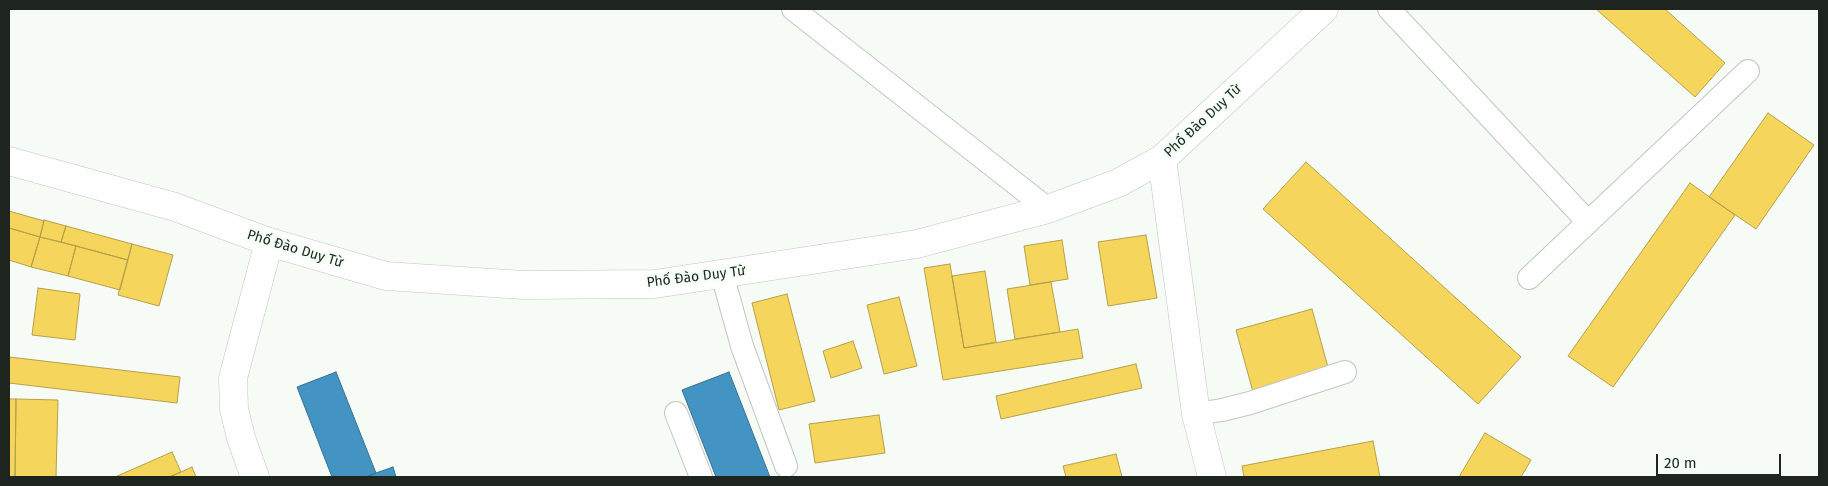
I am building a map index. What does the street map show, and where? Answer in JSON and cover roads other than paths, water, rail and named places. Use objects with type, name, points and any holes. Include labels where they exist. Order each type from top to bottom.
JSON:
[{"type":"street","name":"Phố Đào Duy Từ","points":[[9,160],[175,207],[269,242],[386,276],[523,284],[655,284],[917,244],[1048,209],[1118,184],[1162,159],[1324,9]]},
{"type":"street","points":[[1162,159],[1196,414],[1212,477]]},
{"type":"street","points":[[255,477],[241,438],[234,409],[233,378],[269,242]]},
{"type":"lane","points":[[793,9],[1048,209]]},
{"type":"lane","points":[[1389,9],[1588,222]]},
{"type":"lane","points":[[1529,278],[1748,71]]},
{"type":"lane","points":[[722,274],[742,346],[786,466]]},
{"type":"lane","points":[[1196,414],[1250,403],[1345,372]]},
{"type":"lane","points":[[676,412],[701,477]]}]
